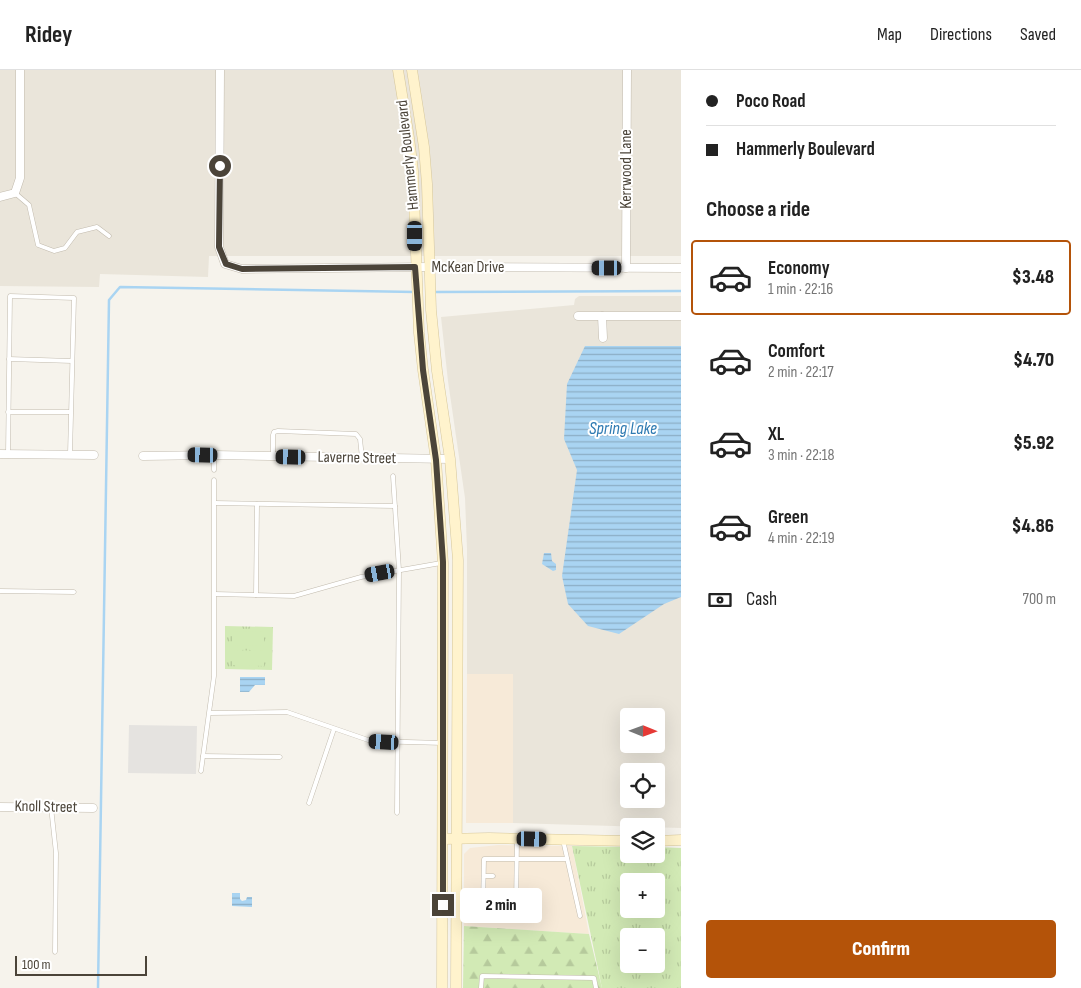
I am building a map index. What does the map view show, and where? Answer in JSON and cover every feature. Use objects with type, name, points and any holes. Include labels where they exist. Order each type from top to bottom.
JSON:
[{"type":"main road","name":"Hammerly Boulevard","points":[[398,70],[412,171],[418,310],[423,370],[436,460],[443,562],[444,839],[442,988]]},
{"type":"main road","name":"Hammerly Boulevard","points":[[412,70],[427,184],[431,310],[437,371],[450,459],[458,560],[458,904],[456,988]]},
{"type":"main road","points":[[403,101],[417,97]]},
{"type":"main road","points":[[443,562],[458,560]]},
{"type":"main road","points":[[443,696],[458,696]]},
{"type":"main road","points":[[444,839],[620,841]]},
{"type":"main road","points":[[665,841],[681,840]]},
{"type":"street","points":[[0,197],[15,193],[20,178],[20,70]]},
{"type":"street","name":"McKean Drive","points":[[220,70],[219,247],[226,264],[242,269],[416,272],[681,268]]},
{"type":"street","name":"Kerrwood Lane","points":[[626,268],[627,70]]},
{"type":"street","points":[[578,316],[681,316]]},
{"type":"street","points":[[602,316],[603,338]]},
{"type":"street","points":[[4,454],[94,455]]},
{"type":"street","name":"Laverne Street","points":[[143,456],[214,455],[450,459]]},
{"type":"street","name":"Knoll Street","points":[[0,807],[93,808]]},
{"type":"lane","points":[[15,193],[29,205],[38,245],[54,251],[65,248],[77,232],[97,228],[109,236]]},
{"type":"lane","points":[[4,454],[8,412],[10,296],[74,298],[70,454]]},
{"type":"lane","points":[[9,359],[72,361]]},
{"type":"lane","points":[[8,412],[70,412]]},
{"type":"lane","points":[[273,456],[273,435],[274,432],[278,432],[356,434],[360,439],[362,458]]},
{"type":"lane","points":[[214,455],[214,470]]},
{"type":"lane","points":[[392,476],[399,570],[397,813]]},
{"type":"lane","points":[[201,770],[214,676],[214,480]]},
{"type":"lane","points":[[214,503],[395,506]]},
{"type":"lane","points":[[256,595],[257,504]]},
{"type":"lane","points":[[215,594],[294,596],[361,577],[443,562]]},
{"type":"lane","points":[[0,591],[74,592]]},
{"type":"lane","points":[[210,712],[287,712],[372,741],[443,743]]},
{"type":"lane","points":[[309,803],[334,729]]},
{"type":"lane","points":[[203,756],[280,757]]},
{"type":"lane","points":[[51,807],[56,853],[55,952]]},
{"type":"lane","points":[[458,904],[516,905],[517,839]]},
{"type":"lane","points":[[562,840],[580,916]]},
{"type":"lane","points":[[483,904],[484,860],[516,858],[567,859]]},
{"type":"lane","points":[[484,876],[493,876]]},
{"type":"lane","points":[[510,876],[516,876]]},
{"type":"lane","points":[[483,892],[492,892]]},
{"type":"lane","points":[[510,892],[516,892]]},
{"type":"lane","points":[[482,988],[482,976],[594,978],[596,988]]},
{"type":"shaded area","points":[[0,70],[681,70],[681,256],[209,256],[208,277],[100,274],[99,287],[0,286]]},
{"type":"shaded area","points":[[579,296],[681,296],[681,349],[636,619],[681,594],[681,828],[665,828],[665,818],[620,818],[620,826],[513,823],[513,675],[467,674],[465,498],[441,317],[574,305],[575,299]]},
{"type":"shaded area","points":[[467,674],[513,674],[513,823],[466,823]]},
{"type":"shaded area","points":[[129,725],[197,726],[196,774],[128,773]]},
{"type":"shaded area","points":[[498,845],[572,846],[589,934],[464,926],[464,854],[470,848]]},
{"type":"green space","points":[[225,626],[273,627],[272,670],[225,669]]},
{"type":"green space","points":[[233,631],[264,632],[264,646],[233,645]]},
{"type":"green space","points":[[232,650],[264,651],[264,666],[232,665]]},
{"type":"green space","points":[[572,846],[620,847],[620,863],[665,863],[665,847],[681,848],[681,988],[602,988]]},
{"type":"green space","points":[[464,926],[589,934],[602,988],[463,988]]},
{"type":"water","name":"Spring Lake","points":[[585,346],[681,346],[681,597],[664,604],[619,634],[588,626],[568,604],[562,576],[577,470],[564,439],[567,384]]},
{"type":"water","points":[[544,553],[551,553],[552,561],[556,564],[556,570],[553,571],[542,564]]},
{"type":"water","points":[[240,677],[265,677],[265,685],[255,685],[249,692],[240,692]]},
{"type":"water","points":[[232,893],[240,893],[242,901],[246,900],[247,897],[252,897],[252,907],[232,906]]},
{"type":"waterway","points":[[98,988],[109,300],[120,287],[415,292]]},
{"type":"waterway","points":[[433,292],[681,291]]},
{"type":"route","points":[[220,166],[219,247],[226,264],[242,269],[415,267],[423,370],[436,460],[443,562],[443,905]]}]
